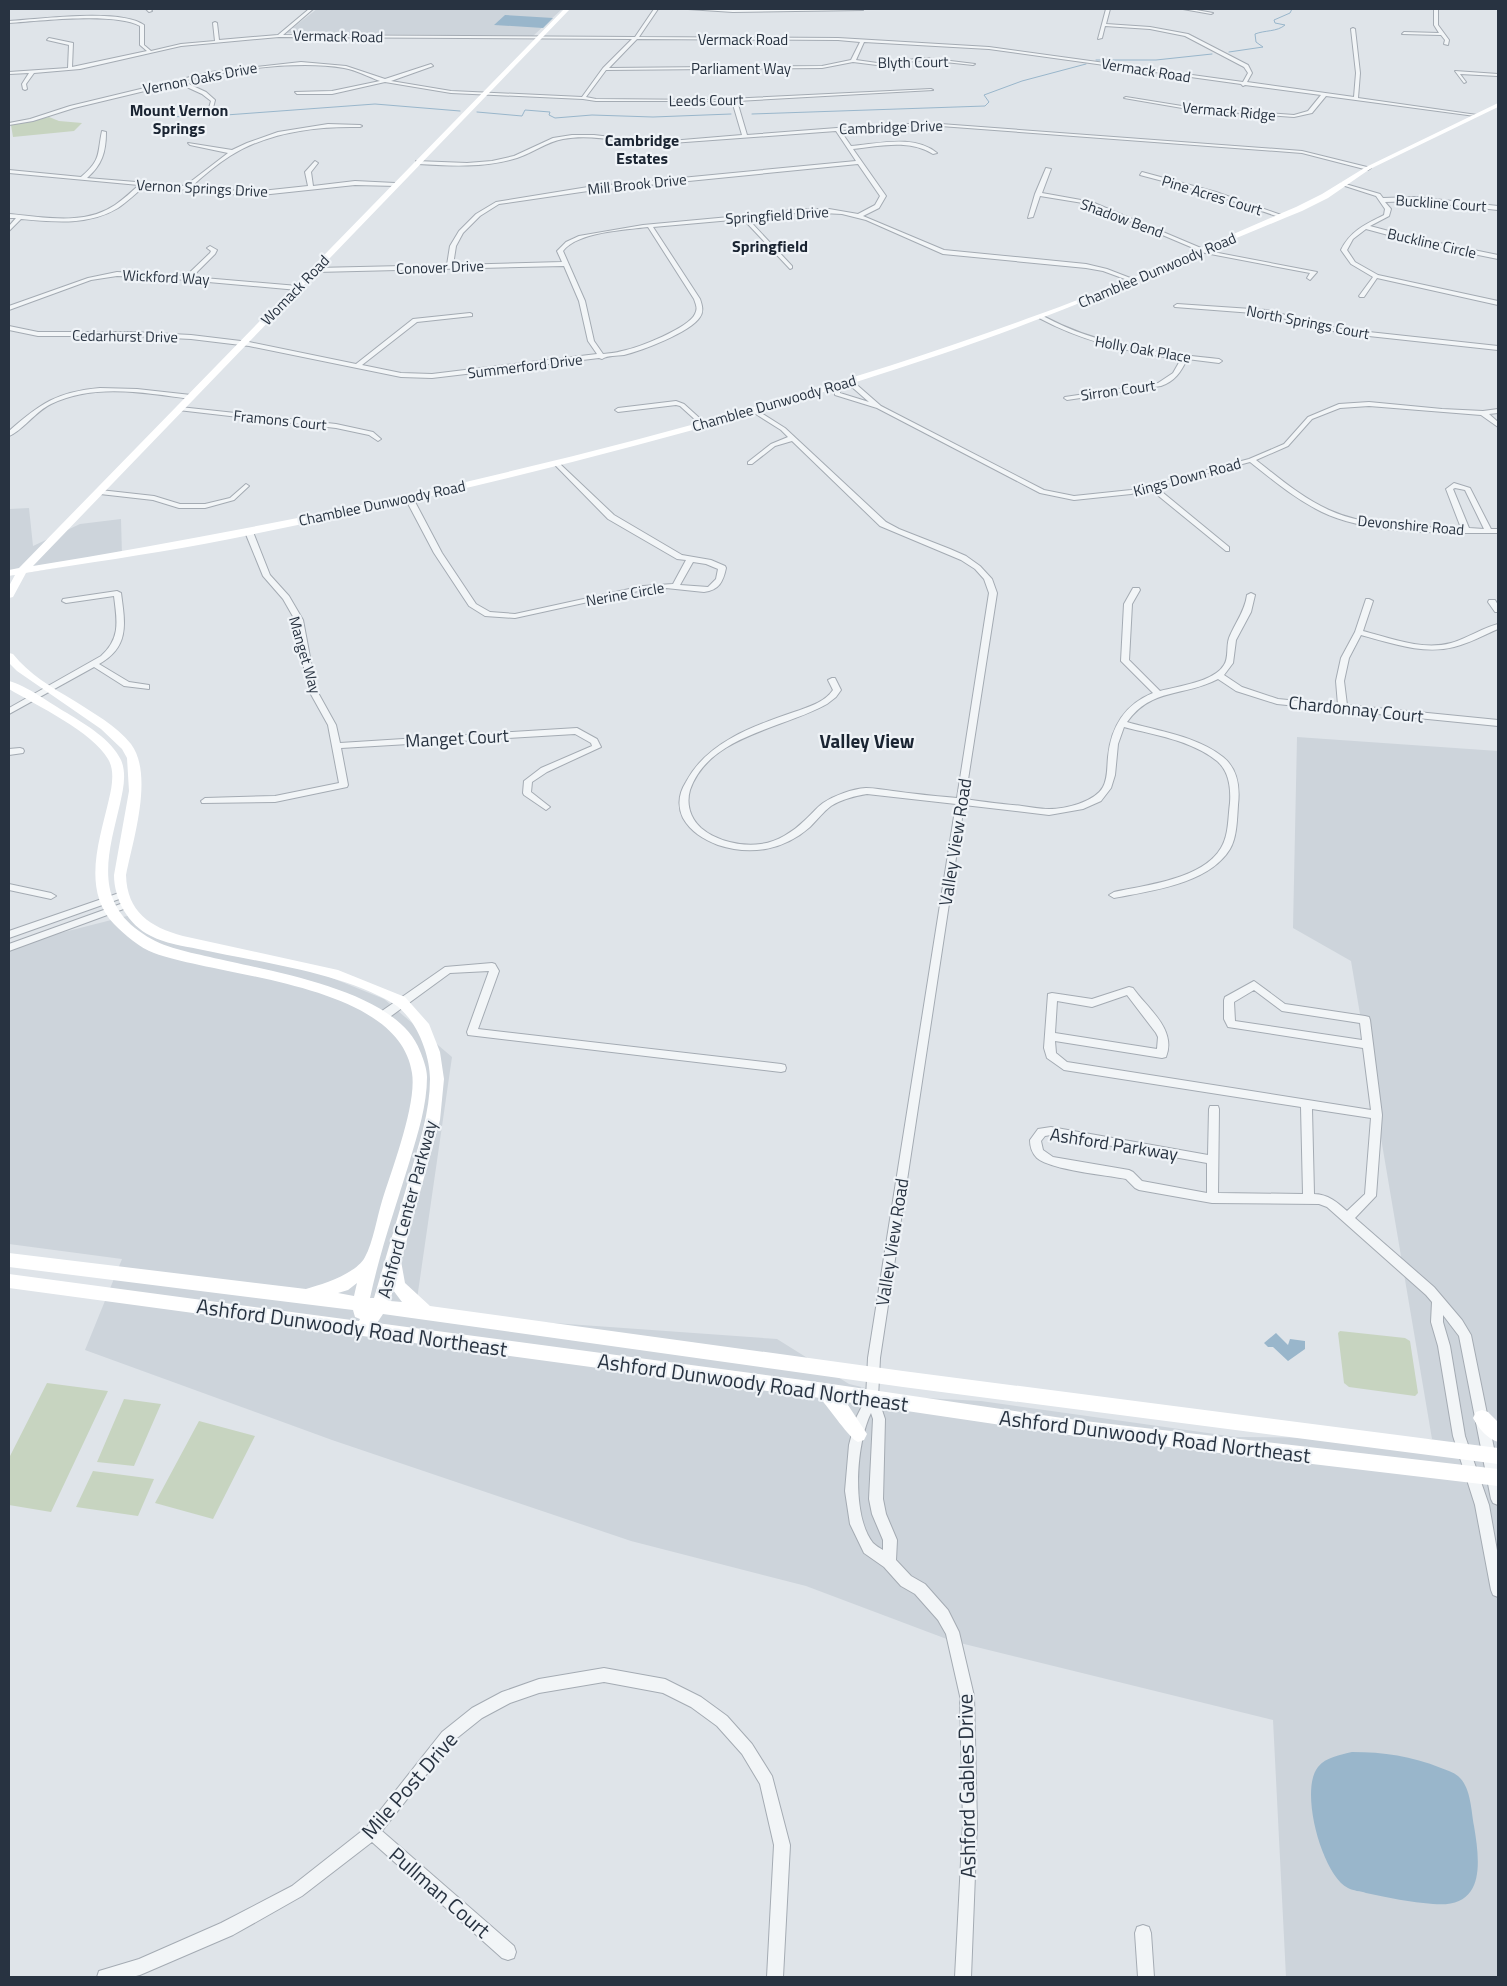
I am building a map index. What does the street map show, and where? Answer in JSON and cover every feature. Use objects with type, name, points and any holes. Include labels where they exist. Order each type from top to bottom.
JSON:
[{"type":"street","points":[[279,36],[310,9]]},
{"type":"street","name":"Womack Road","points":[[23,570],[316,270],[482,95],[567,9]]},
{"type":"street","points":[[583,98],[605,69],[635,39],[656,9]]},
{"type":"street","points":[[690,9],[733,11],[861,10]]},
{"type":"street","points":[[1100,38],[1108,9]]},
{"type":"street","points":[[1185,9],[1210,13]]},
{"type":"street","points":[[1436,9],[1436,25],[1447,40],[1446,44]]},
{"type":"street","points":[[51,20],[54,14]]},
{"type":"street","points":[[9,22],[106,18],[134,19],[142,25],[142,45],[150,52]]},
{"type":"street","points":[[215,23],[217,41]]},
{"type":"street","points":[[1104,25],[1150,28],[1186,35],[1246,66],[1251,71],[1243,85]]},
{"type":"street","points":[[1353,29],[1358,73],[1356,99]]},
{"type":"street","points":[[1404,33],[1441,34]]},
{"type":"street","name":"Vermack Road","points":[[9,73],[70,69],[108,63],[181,45],[279,36],[863,40],[989,48],[1243,85],[1475,115]]},
{"type":"street","points":[[49,39],[71,44],[70,69]]},
{"type":"street","points":[[853,61],[858,56],[863,40]]},
{"type":"street","name":"Blyth Court","points":[[853,61],[876,64],[926,59],[972,64]]},
{"type":"street","name":"Parliament Way","points":[[605,69],[816,68],[853,61]]},
{"type":"street","name":"Vernon Oaks Drive","points":[[9,124],[211,73],[301,63],[346,67],[385,81],[427,89],[482,95]]},
{"type":"street","points":[[297,93],[338,93],[364,88],[431,64]]},
{"type":"street","points":[[25,89],[24,84],[32,72]]},
{"type":"street","points":[[1464,82],[1457,72],[1498,75]]},
{"type":"street","points":[[178,81],[204,93],[213,101],[211,108]]},
{"type":"street","name":"Leeds Court","points":[[482,95],[622,101],[734,100],[932,90]]},
{"type":"street","name":"Vermack Ridge","points":[[1126,98],[1188,108],[1286,116],[1310,112],[1324,96]]},
{"type":"street","points":[[734,100],[745,136]]},
{"type":"street","name":"Chamblee Dunwoody Road","points":[[9,573],[249,532],[409,498],[557,464],[838,385],[1041,317],[1135,281],[1318,200],[1368,168],[1498,105]]},
{"type":"street","name":"Cambridge Drive","points":[[418,162],[467,164],[500,161],[518,156],[552,139],[571,136],[594,135],[656,143],[927,124],[1302,152],[1332,157],[1368,168]]},
{"type":"street","points":[[185,189],[233,152],[260,140],[299,130],[342,125],[360,126]]},
{"type":"street","points":[[837,129],[883,196],[883,200],[874,209],[858,216]]},
{"type":"street","points":[[82,179],[99,165],[104,151],[104,132]]},
{"type":"street","points":[[190,144],[233,152]]},
{"type":"street","points":[[851,148],[908,144],[925,146],[935,153]]},
{"type":"street","name":"Mill Brook Drive","points":[[450,266],[454,246],[465,229],[485,208],[498,203],[588,189],[861,162]]},
{"type":"street","points":[[311,188],[308,172],[315,163]]},
{"type":"street","points":[[1030,217],[1048,169]]},
{"type":"street","name":"Vernon Springs Drive","points":[[9,172],[252,194],[355,183],[395,186]]},
{"type":"street","name":"Pine Acres Court","points":[[1142,174],[1206,191],[1281,216]]},
{"type":"street","points":[[1344,184],[1378,195],[1388,209],[1386,216],[1351,236],[1344,250],[1348,258],[1355,265],[1376,276],[1498,303]]},
{"type":"street","points":[[9,216],[67,220],[94,216],[114,208],[143,185]]},
{"type":"street","name":"Shadow Bend","points":[[1038,194],[1090,203],[1203,251],[1314,272],[1310,278]]},
{"type":"street","name":"Buckline Court","points":[[1383,200],[1415,199],[1498,208]]},
{"type":"street","name":"Springfield Drive","points":[[565,264],[560,251],[568,242],[597,234],[650,226],[815,210],[844,212],[858,216],[895,231],[922,245],[944,252],[1086,266],[1105,270],[1135,281]]},
{"type":"street","points":[[9,229],[20,217]]},
{"type":"street","points":[[744,217],[790,268]]},
{"type":"street","name":"Summerford Drive","points":[[243,344],[401,375],[432,376],[602,357],[649,345],[674,334],[697,317],[700,308],[697,299],[650,226]]},
{"type":"street","name":"Buckline Circle","points":[[1367,226],[1414,240],[1498,257]]},
{"type":"street","points":[[187,278],[212,254],[214,250],[210,248]]},
{"type":"street","points":[[565,264],[582,301],[591,341],[602,357]]},
{"type":"street","name":"Conover Drive","points":[[316,270],[565,264]]},
{"type":"street","name":"Wickford Way","points":[[9,308],[90,279],[132,274],[298,288]]},
{"type":"street","points":[[1362,296],[1376,276]]},
{"type":"street","name":"North Springs Court","points":[[1177,306],[1190,305],[1266,312],[1341,331],[1498,348]]},
{"type":"street","points":[[357,366],[415,320],[470,315]]},
{"type":"street","name":"Holly Oak Place","points":[[1041,317],[1074,335],[1097,342],[1219,361]]},
{"type":"street","name":"Cedarhurst Drive","points":[[9,328],[38,334],[160,335],[243,344]]},
{"type":"street","name":"Sirron Court","points":[[1067,398],[1159,385],[1172,381],[1177,376],[1185,357]]},
{"type":"street","name":"Kings Down Road","points":[[879,407],[855,386],[838,385],[837,394],[879,407],[1042,492],[1061,497],[1092,497],[1131,492],[1251,460],[1286,445],[1310,418],[1339,406],[1386,405],[1483,413],[1498,411]]},
{"type":"street","points":[[9,434],[48,403],[76,393],[115,390],[191,397]]},
{"type":"street","points":[[618,410],[676,403],[682,405],[703,424]]},
{"type":"street","name":"Framons Court","points":[[180,409],[336,426],[371,433],[378,439]]},
{"type":"street","name":"Valley View Road","points":[[753,410],[778,425],[793,438],[882,524],[897,532],[975,563],[989,576],[993,593],[874,1358],[872,1398]]},
{"type":"street","points":[[1483,413],[1498,424]]},
{"type":"street","points":[[750,463],[773,445],[793,438]]},
{"type":"street","name":"Devonshire Road","points":[[1251,460],[1327,512],[1382,525],[1498,532]]},
{"type":"street","name":"Nerine Circle","points":[[409,498],[438,553],[473,606],[488,614],[515,616],[643,588],[676,587],[704,590],[710,589],[720,580],[722,568],[708,562],[680,557],[611,517],[557,464]]},
{"type":"street","points":[[1466,530],[1449,489],[1454,485],[1468,489],[1489,531]]},
{"type":"street","points":[[100,492],[154,498],[179,506],[205,506],[232,499],[246,486]]},
{"type":"street","points":[[1150,486],[1226,549]]},
{"type":"street","name":"Manget Way","points":[[205,801],[274,799],[344,785],[332,725],[312,689],[299,620],[286,598],[266,576],[249,532]]},
{"type":"street","points":[[676,587],[690,560]]},
{"type":"street","points":[[9,580],[23,570]]},
{"type":"street","points":[[9,595],[23,570]]},
{"type":"street","points":[[1136,590],[1128,604],[1125,661],[1158,694]]},
{"type":"street","points":[[9,711],[94,664],[110,653],[119,642],[118,593],[66,601]]},
{"type":"street","points":[[832,680],[837,690],[833,696],[819,706],[746,735],[706,761],[692,776],[683,799],[687,820],[707,837],[726,844],[744,848],[770,848],[791,837],[828,804],[848,794],[867,791],[1049,812],[1075,810],[1096,801],[1110,788],[1113,748],[1120,722],[1134,707],[1158,694],[1219,676],[1228,666],[1232,640],[1251,606],[1251,596]]},
{"type":"street","points":[[1343,708],[1340,681],[1345,658],[1359,632],[1369,601]]},
{"type":"street","points":[[1492,602],[1498,610]]},
{"type":"street","points":[[1359,632],[1403,644],[1431,648],[1449,646],[1498,626]]},
{"type":"street","points":[[9,656],[30,678],[112,732],[128,749],[134,768],[135,788],[120,875],[124,900],[9,935]]},
{"type":"street","points":[[94,664],[127,684],[146,687]]},
{"type":"street","name":"Chardonnay Court","points":[[1219,676],[1239,689],[1276,701],[1498,723]]},
{"type":"street","points":[[9,684],[91,736],[110,752],[115,760],[117,787],[107,832],[101,876],[101,891],[107,906]]},
{"type":"street","points":[[1114,895],[1172,882],[1213,864],[1225,850],[1231,835],[1235,794],[1232,774],[1222,760],[1204,748],[1120,722]]},
{"type":"street","name":"Manget Court","points":[[337,746],[577,731],[594,741],[598,747],[544,770],[528,781],[527,793],[546,807]]},
{"type":"street","points":[[9,752],[20,751]]},
{"type":"street","points":[[9,886],[51,896]]},
{"type":"street","name":"Ashford Center Parkway","points":[[124,900],[143,924],[155,933],[191,943],[333,974],[376,990],[400,1002],[424,1028],[430,1042],[437,1079],[432,1120],[395,1258],[380,1306],[363,1328]]},
{"type":"street","points":[[9,948],[107,906]]},
{"type":"street","name":"Ashford Center Parkway","points":[[107,906],[116,921],[136,938],[156,949],[337,995],[383,1016],[396,1028],[413,1050],[420,1075],[419,1094],[408,1143],[360,1304],[363,1328]]},
{"type":"street","points":[[383,1016],[400,1002],[448,970],[492,967],[494,971],[472,1032],[781,1068]]},
{"type":"street","points":[[1348,1218],[1370,1196],[1377,1116],[1365,1020],[1282,1008],[1254,985],[1229,1000],[1229,1020],[1232,1024],[1368,1045]]},
{"type":"street","points":[[1050,1036],[1162,1054],[1163,1036],[1154,1020],[1140,1007],[1129,991],[1092,1003],[1052,997],[1049,1048],[1051,1056],[1064,1066],[1377,1116]]},
{"type":"street","points":[[1306,1104],[1309,1200]]},
{"type":"street","points":[[1212,1198],[1214,1109]]},
{"type":"street","name":"Ashford Parkway","points":[[1213,1160],[1051,1131],[1042,1132],[1035,1140],[1036,1149],[1040,1155],[1051,1161],[1129,1175],[1139,1184],[1177,1193],[1212,1198],[1320,1199],[1331,1204],[1430,1291],[1438,1304],[1451,1315],[1465,1335],[1482,1418],[1494,1455],[1498,1499]]},
{"type":"street","points":[[395,1258],[394,1275],[400,1292],[425,1312]]},
{"type":"street","name":"Ashford Dunwoody Road Northeast","points":[[9,1260],[305,1296],[873,1375],[1494,1455]]},
{"type":"street","points":[[305,1296],[342,1285],[372,1262]]},
{"type":"street","name":"Ashford Dunwoody Road Northeast","points":[[9,1281],[825,1391],[1152,1438],[1496,1477]]},
{"type":"street","points":[[1438,1304],[1437,1322],[1444,1346],[1459,1436],[1482,1505],[1498,1590]]},
{"type":"street","points":[[825,1391],[846,1415],[858,1434]]},
{"type":"street","points":[[872,1398],[879,1418],[876,1499],[879,1514],[890,1540],[889,1562]]},
{"type":"street","name":"Ashford Gables Drive","points":[[872,1398],[858,1434],[851,1480],[855,1516],[868,1548],[889,1562],[906,1581],[932,1601],[943,1615],[952,1632],[967,1696],[970,1823],[963,1977]]},
{"type":"street","points":[[1482,1418],[1498,1434]]},
{"type":"street","name":"Mile Post Drive","points":[[105,1977],[140,1967],[227,1929],[297,1892],[372,1832],[446,1737],[477,1714],[507,1697],[539,1686],[604,1675],[665,1686],[696,1702],[722,1721],[747,1748],[767,1781],[782,1845],[775,1977]]},
{"type":"street","name":"Pullman Court","points":[[372,1832],[508,1952]]},
{"type":"street","points":[[1143,1933],[1146,1977]]},
{"type":"shaded area","points":[[317,9],[562,9],[533,36],[286,33]]},
{"type":"shaded area","points":[[29,508],[33,546],[80,524],[121,519],[122,556],[9,576],[9,509]]},
{"type":"shaded area","points":[[1297,737],[1498,751],[1498,1977],[1286,1977],[1273,1720],[952,1641],[806,1586],[631,1541],[332,1440],[85,1350],[122,1259],[9,1244],[9,946],[131,915],[174,944],[295,963],[384,999],[452,1057],[415,1313],[777,1339],[849,1384],[904,1397],[981,1401],[1236,1437],[1432,1439],[1351,961],[1293,928]]},
{"type":"green space","points":[[49,117],[59,121],[82,123],[74,131],[13,137],[11,125]]},
{"type":"green space","points":[[1340,1331],[1405,1338],[1410,1341],[1418,1393],[1415,1396],[1349,1387],[1344,1383],[1338,1333]]},
{"type":"green space","points":[[47,1383],[108,1391],[51,1512],[9,1505],[9,1458]]},
{"type":"green space","points":[[124,1399],[161,1404],[134,1466],[97,1462]]},
{"type":"green space","points":[[199,1421],[255,1436],[213,1519],[155,1503]]},
{"type":"green space","points":[[93,1471],[154,1479],[138,1516],[76,1507]]},
{"type":"water","points":[[505,15],[553,18],[543,28],[494,25]]},
{"type":"water","points":[[1276,1333],[1288,1345],[1290,1339],[1305,1341],[1305,1349],[1288,1361],[1273,1347],[1268,1347],[1264,1343]]},
{"type":"water","points":[[1352,1752],[1386,1754],[1419,1760],[1452,1772],[1466,1786],[1476,1840],[1478,1868],[1476,1880],[1471,1891],[1463,1899],[1450,1904],[1408,1901],[1352,1890],[1338,1880],[1322,1850],[1316,1831],[1311,1794],[1313,1778],[1318,1767],[1334,1757]]},
{"type":"waterway","points":[[1229,52],[1263,47],[1256,42],[1255,34],[1275,30],[1285,25],[1275,23],[1274,20],[1290,13],[1292,9]]},
{"type":"waterway","points":[[1096,60],[1156,60],[1212,54]]},
{"type":"waterway","points":[[752,114],[985,106],[989,102],[984,95],[1022,81],[1086,64]]},
{"type":"waterway","points":[[133,116],[199,117],[375,104],[460,111]]},
{"type":"waterway","points":[[477,112],[522,116],[525,110],[550,112],[549,115],[555,118],[592,115],[653,117],[731,114]]},
{"type":"district","name":"Mount Vernon Springs","points":[[179,119]]},
{"type":"district","name":"Cambridge Estates","points":[[642,149]]},
{"type":"district","name":"Springfield","points":[[770,246]]},
{"type":"district","name":"Valley View","points":[[867,740]]}]
